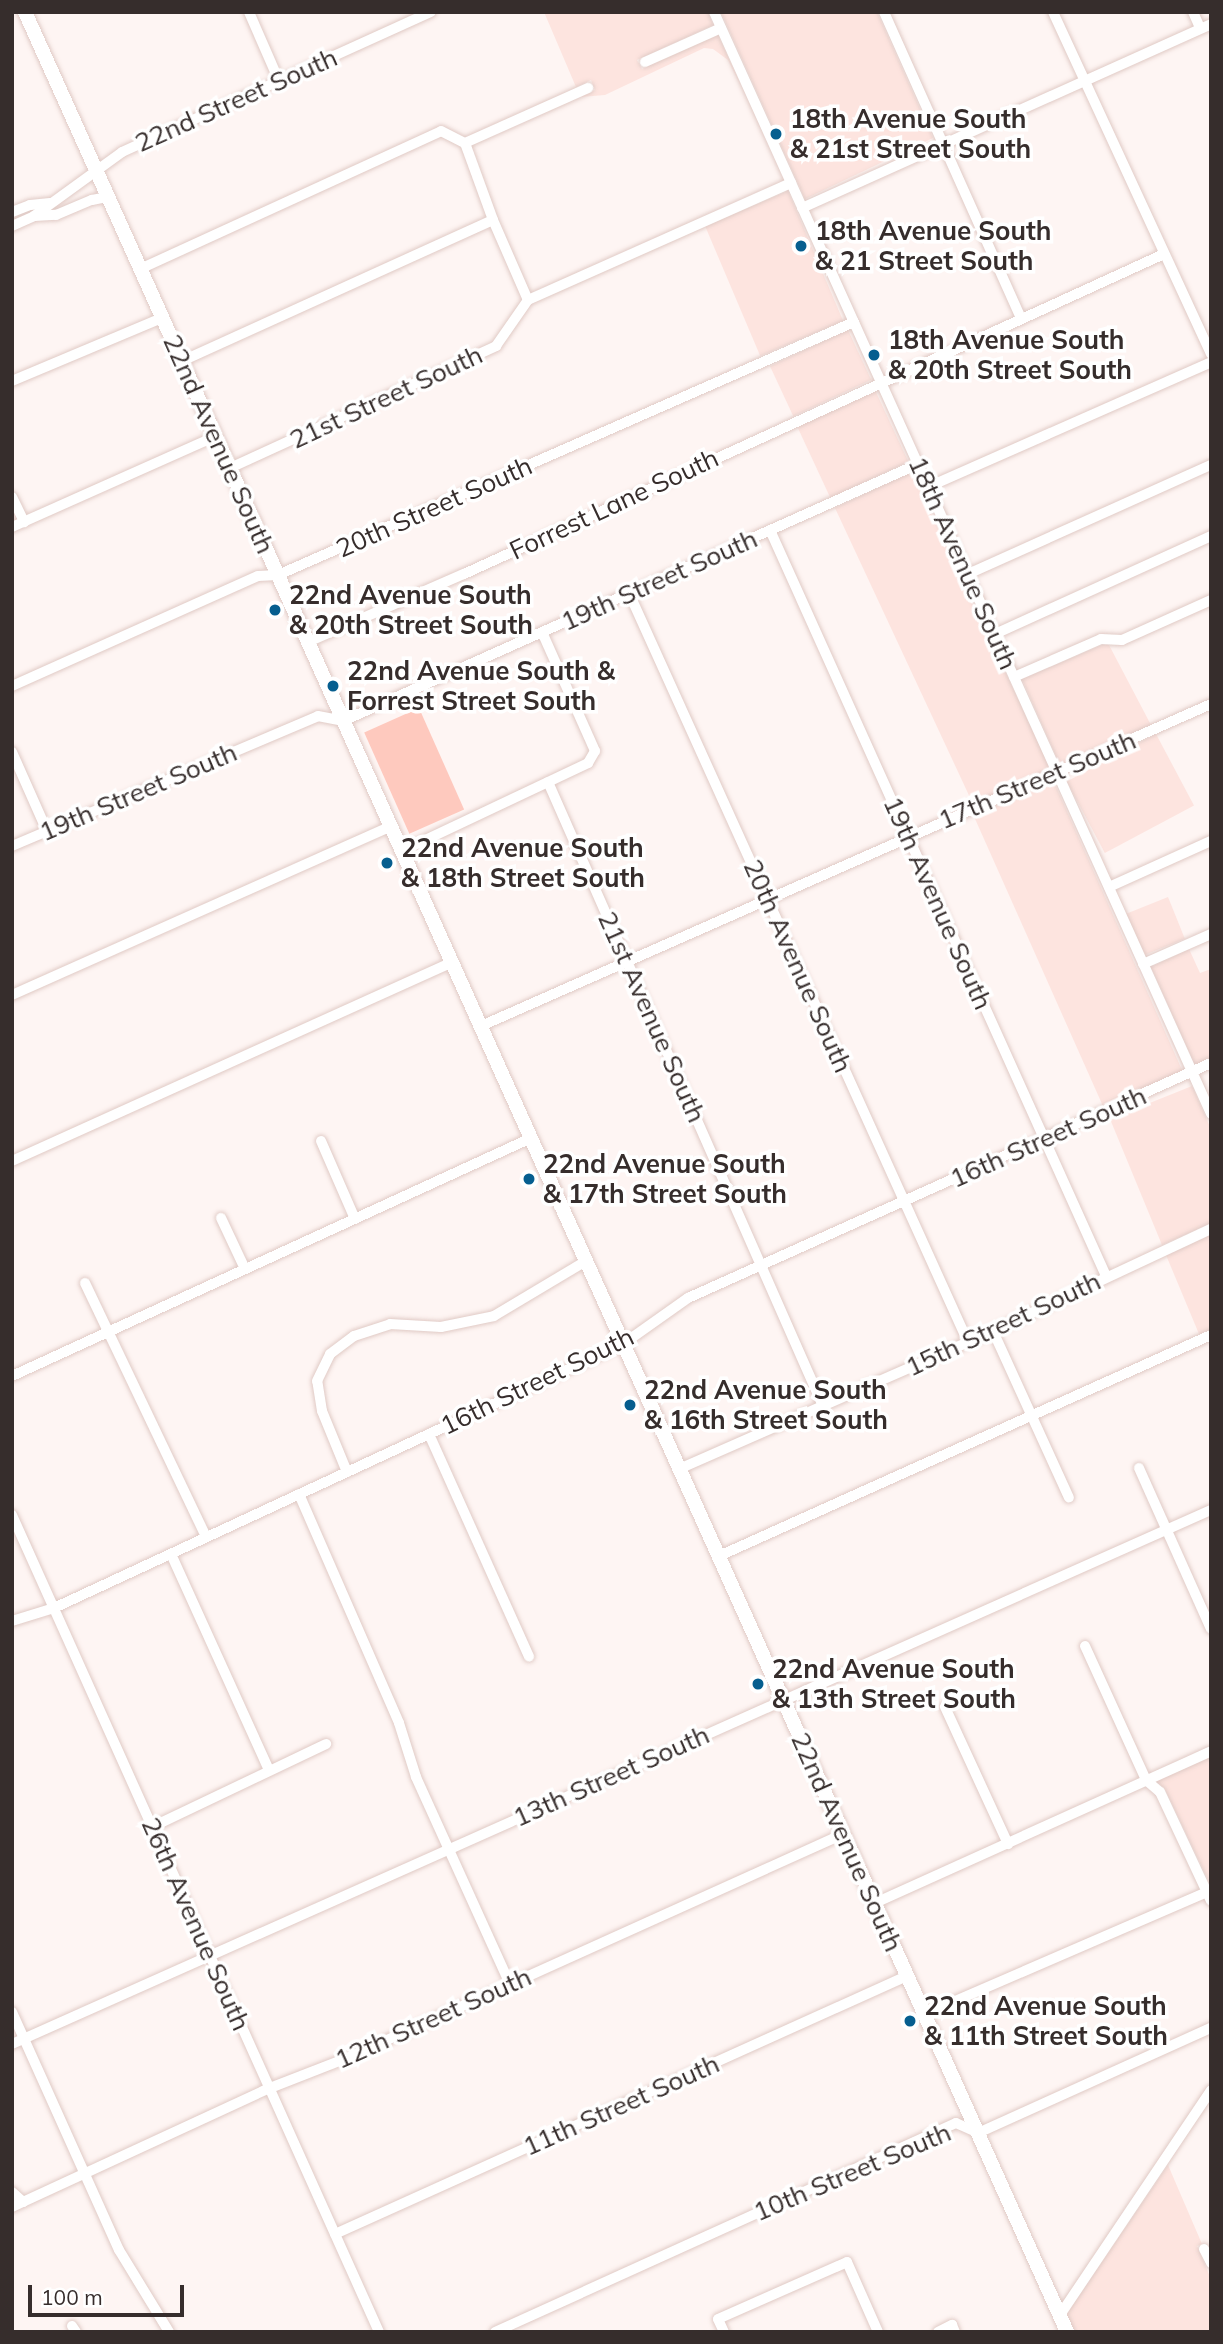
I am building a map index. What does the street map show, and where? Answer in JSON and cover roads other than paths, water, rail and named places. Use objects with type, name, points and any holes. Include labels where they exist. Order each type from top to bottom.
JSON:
[{"type":"main road","name":"22nd Avenue South","points":[[25,12],[1067,2332]]},
{"type":"street","points":[[249,12],[279,81]]},
{"type":"street","name":"18th Avenue South","points":[[714,12],[1211,1114]]},
{"type":"street","points":[[884,12],[1021,318]]},
{"type":"street","points":[[1053,12],[1211,354]]},
{"type":"street","points":[[802,208],[1206,26],[1193,12]]},
{"type":"street","name":"22nd Street South","points":[[12,226],[34,216],[122,152],[427,13]]},
{"type":"street","points":[[645,62],[721,28]]},
{"type":"street","points":[[465,143],[588,88]]},
{"type":"street","points":[[140,269],[441,131],[465,143],[493,220],[528,300],[791,183]]},
{"type":"street","points":[[34,216],[55,215],[92,200],[108,197]]},
{"type":"street","name":"22nd Street South","points":[[12,212],[30,205],[50,203]]},
{"type":"street","points":[[182,361],[493,220]]},
{"type":"street","points":[[881,381],[1164,254]]},
{"type":"street","name":"21st Street South","points":[[230,468],[496,346],[528,300]]},
{"type":"street","points":[[12,381],[162,318]]},
{"type":"street","name":"20th Street South","points":[[12,685],[258,576],[278,575],[854,322]]},
{"type":"street","points":[[928,487],[1211,362]]},
{"type":"street","name":"Forrest Lane South","points":[[308,642],[464,574],[881,381]]},
{"type":"street","points":[[12,527],[216,436]]},
{"type":"street","name":"19th Street South","points":[[12,846],[317,716],[343,721],[918,464]]},
{"type":"street","points":[[968,574],[1211,465]]},
{"type":"street","points":[[12,497],[24,522]]},
{"type":"street","name":"19th Avenue South","points":[[770,530],[1106,1276]]},
{"type":"street","points":[[995,635],[1211,537]]},
{"type":"street","name":"20th Avenue South","points":[[629,593],[967,1340]]},
{"type":"street","points":[[1014,677],[1101,639],[1122,640],[1211,600]]},
{"type":"street","points":[[402,851],[588,763],[595,751],[542,632]]},
{"type":"street","name":"17th Street South","points":[[481,1026],[1211,704]]},
{"type":"street","points":[[12,752],[47,831]]},
{"type":"street","name":"21st Avenue South","points":[[548,782],[823,1406]]},
{"type":"street","points":[[12,995],[391,826]]},
{"type":"street","points":[[1109,887],[1211,841]]},
{"type":"street","points":[[1143,964],[1211,934]]},
{"type":"street","points":[[12,1161],[452,962]]},
{"type":"street","name":"16th Street South","points":[[12,1621],[54,1608],[624,1344],[688,1298],[1211,1063]]},
{"type":"street","points":[[12,1376],[531,1138]]},
{"type":"street","points":[[321,1141],[355,1219]]},
{"type":"street","points":[[221,1217],[245,1269]]},
{"type":"street","name":"15th Street South","points":[[679,1469],[967,1340],[993,1331],[1211,1229]]},
{"type":"street","points":[[347,1472],[322,1412],[317,1381],[330,1354],[354,1336],[390,1324],[442,1326],[494,1316],[586,1261]]},
{"type":"street","points":[[85,1283],[206,1538]]},
{"type":"street","points":[[993,1331],[1069,1498]]},
{"type":"street","points":[[719,1556],[1211,1335]]},
{"type":"street","points":[[429,1434],[529,1657]]},
{"type":"street","points":[[1139,1468],[1211,1629]]},
{"type":"street","points":[[299,1494],[399,1723],[416,1777],[510,1984]]},
{"type":"street","name":"13th Street South","points":[[12,2044],[1211,1510]]},
{"type":"street","name":"26th Avenue South","points":[[12,1516],[379,2332]]},
{"type":"street","points":[[171,1554],[269,1770]]},
{"type":"street","points":[[925,2014],[1209,1897],[1160,1792],[1146,1780],[1085,1646]]},
{"type":"street","points":[[945,1707],[1007,1844]]},
{"type":"street","points":[[152,1826],[326,1744]]},
{"type":"street","points":[[875,1903],[1211,1751]]},
{"type":"street","name":"12th Street South","points":[[12,2192],[18,2205],[270,2088],[347,2058],[844,1834]]},
{"type":"street","name":"11th Street South","points":[[335,2235],[908,1976]]},
{"type":"street","points":[[12,2012],[119,2250],[164,2330]]},
{"type":"street","name":"10th Street South","points":[[495,2332],[956,2123],[978,2133],[1211,2028]]},
{"type":"street","points":[[1060,2315],[1211,2090]]},
{"type":"street","points":[[1204,2249],[1211,2263]]},
{"type":"street","points":[[723,2332],[718,2319],[847,2262],[878,2332]]},
{"type":"street","points":[[938,2332],[952,2325],[955,2332]]},
{"type":"place","name":"18th Avenue South & 21st Street South","points":[[776,134]]},
{"type":"place","name":"18th Avenue South & 21 Street South","points":[[801,246]]},
{"type":"place","name":"18th Avenue South & 20th Street South","points":[[874,355]]},
{"type":"place","name":"22nd Avenue South & 20th Street South","points":[[275,610]]},
{"type":"place","name":"22nd Avenue South & Forrest Street South","points":[[333,686]]},
{"type":"place","name":"22nd Avenue South & 18th Street South","points":[[387,863]]},
{"type":"place","name":"22nd Avenue South & 17th Street South","points":[[529,1179]]},
{"type":"place","name":"22nd Avenue South & 16th Street South","points":[[630,1405]]},
{"type":"place","name":"22nd Avenue South & 13th Street South","points":[[758,1684]]},
{"type":"place","name":"22nd Avenue South & 11th Street South","points":[[910,2021]]}]
